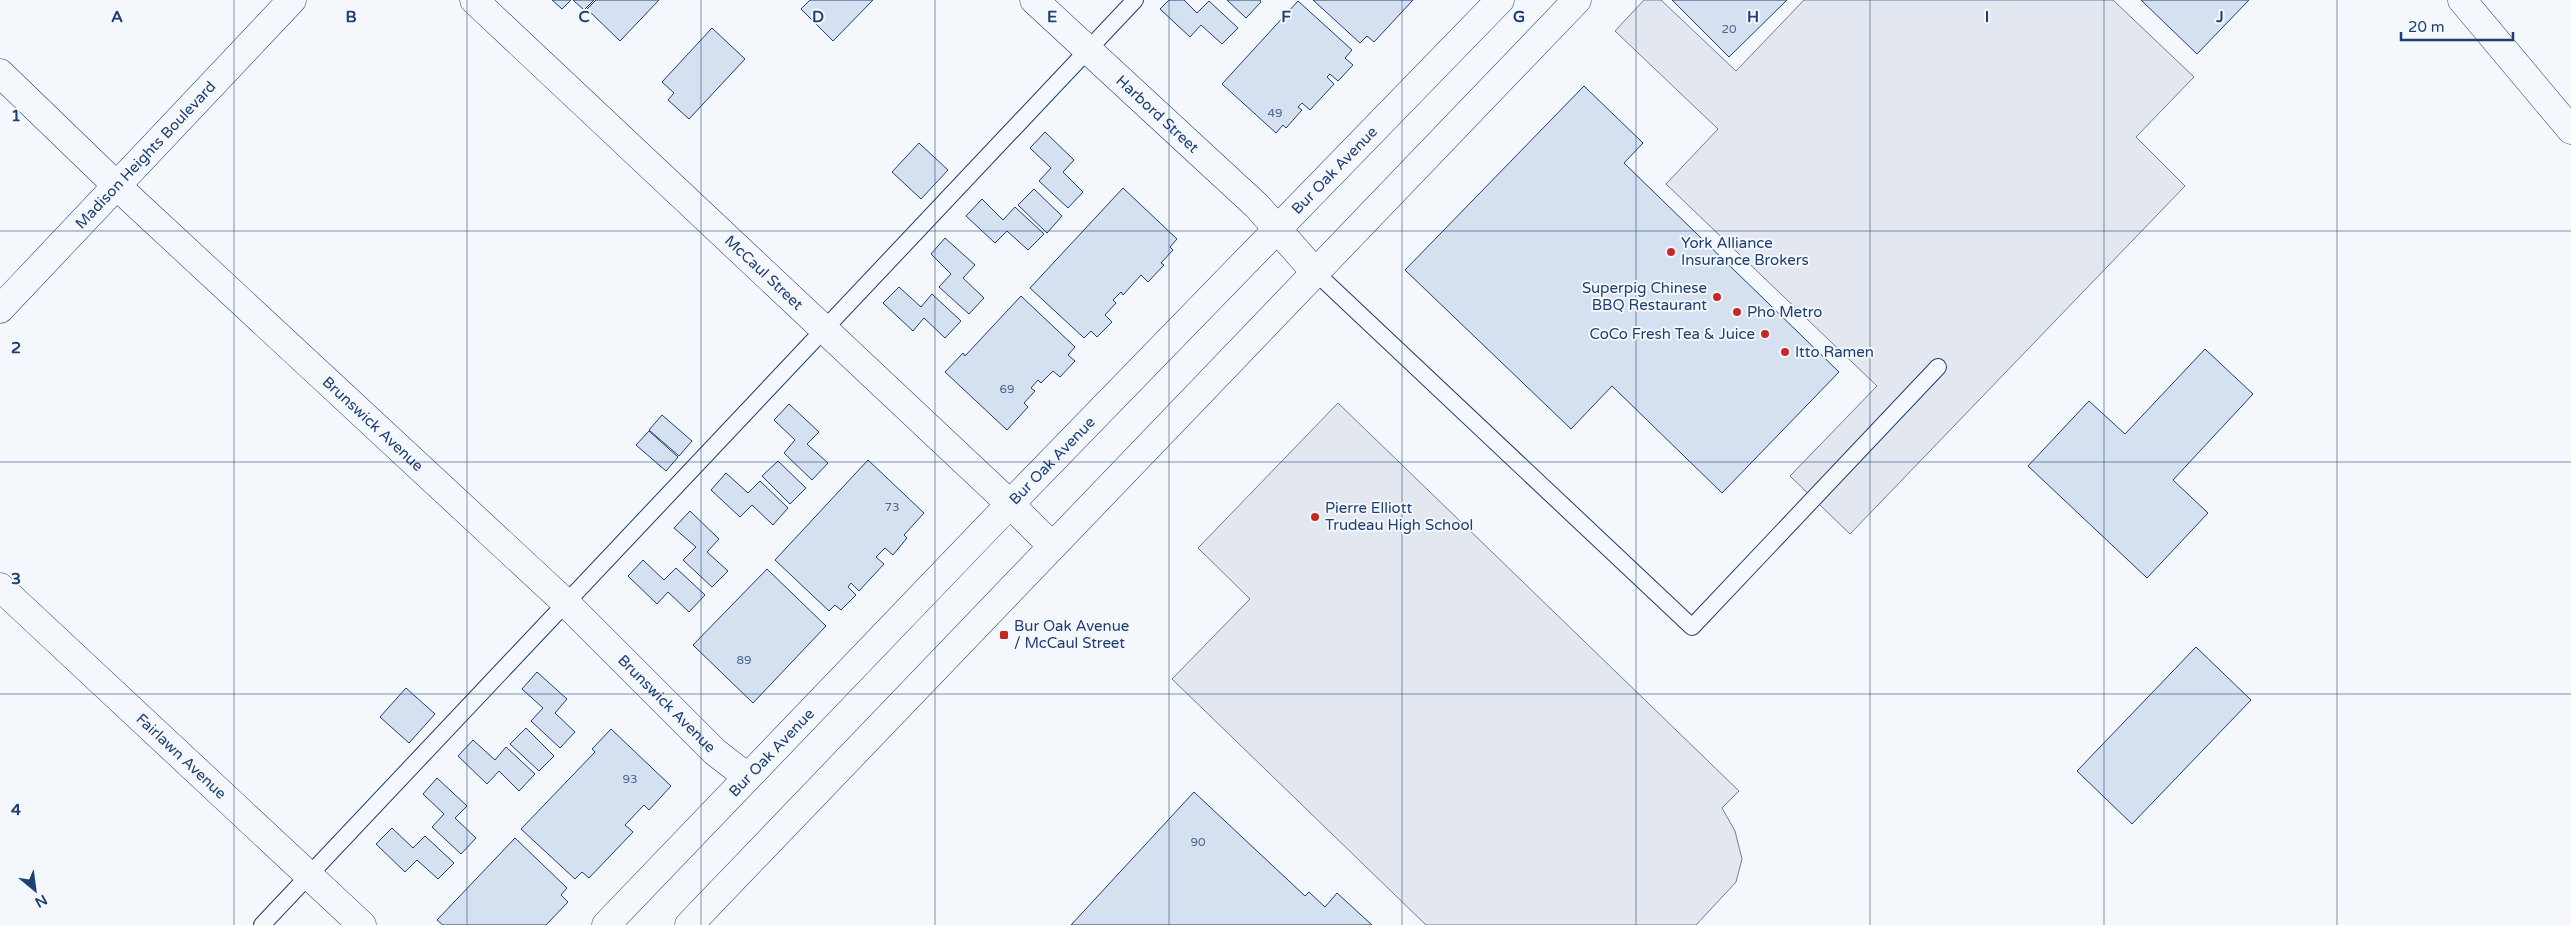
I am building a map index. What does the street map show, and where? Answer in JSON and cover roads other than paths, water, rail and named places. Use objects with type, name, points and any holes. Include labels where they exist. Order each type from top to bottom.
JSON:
[{"type":"street","name":"Madison Heights Boulevard","points":[[0,309],[118,187],[292,0]]},
{"type":"street","name":"McCaul Street","points":[[474,0],[1010,504],[1051,545]]},
{"type":"street","name":"Harbord Street","points":[[1034,0],[1257,206],[1314,271]]},
{"type":"street","name":"Bur Oak Avenue","points":[[606,925],[714,814],[746,776],[1500,0]]},
{"type":"street","points":[[688,925],[1314,271],[1577,0]]},
{"type":"street","points":[[2462,0],[2571,130]]},
{"type":"street","name":"Brunswick Avenue","points":[[0,72],[118,187],[567,604],[716,752],[746,776]]},
{"type":"street","name":"Fairlawn Avenue","points":[[0,587],[362,925]]},
{"type":"lane","points":[[262,925],[567,604],[822,329],[1136,0]]},
{"type":"lane","points":[[1314,271],[1692,627],[1938,367]]},
{"type":"place","name":"York Alliance Insurance Brokers","points":[[1671,252]]},
{"type":"place","name":"Superpig Chinese BBQ Restaurant","points":[[1717,297]]},
{"type":"place","name":"Pho Metro","points":[[1737,312]]},
{"type":"place","name":"CoCo Fresh Tea & Juice","points":[[1765,334]]},
{"type":"place","name":"Itto Ramen","points":[[1785,352]]},
{"type":"place","name":"Pierre Elliott Trudeau High School","points":[[1315,517]]},
{"type":"place","name":"Bur Oak Avenue / McCaul Street","points":[[1004,635]]}]
